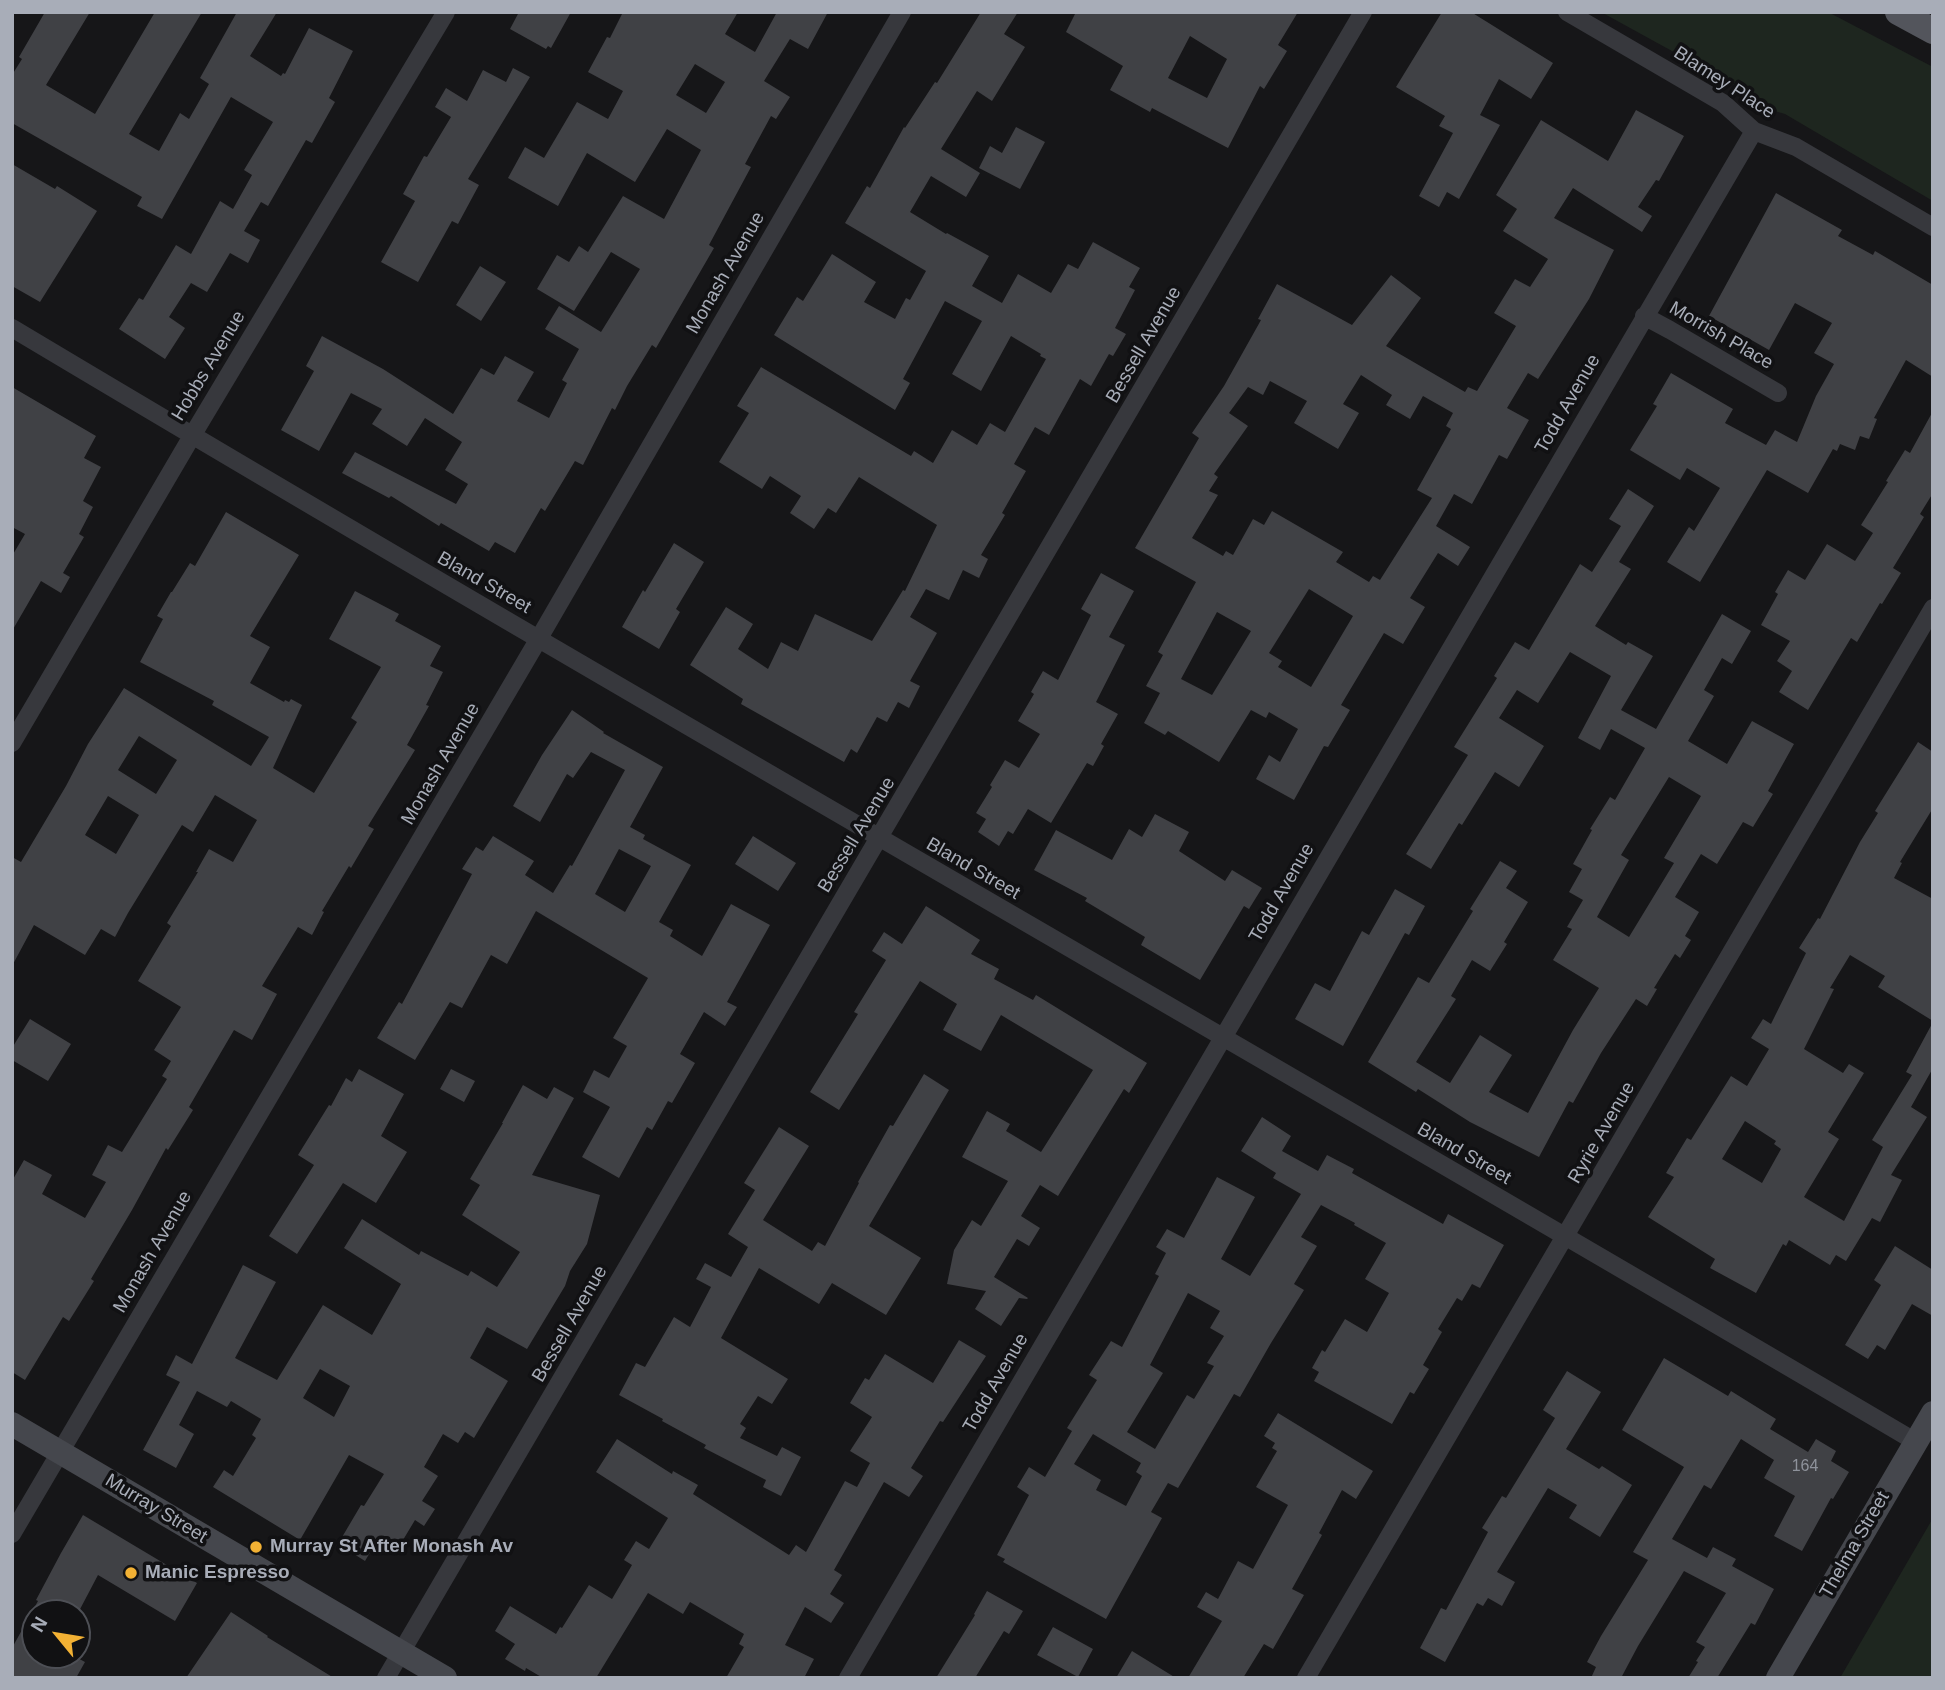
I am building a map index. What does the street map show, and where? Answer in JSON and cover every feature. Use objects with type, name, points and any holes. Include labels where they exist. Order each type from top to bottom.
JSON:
[{"type":"main road","points":[[1898,12],[1933,31]]},
{"type":"main road","name":"Thelma Street","points":[[1779,1678],[1933,1413]]},
{"type":"main road","name":"Murray Street","points":[[12,1424],[445,1678]]},
{"type":"street","name":"Hobbs Avenue","points":[[12,743],[446,12]]},
{"type":"street","name":"Monash Avenue","points":[[12,1534],[538,639],[902,12]]},
{"type":"street","name":"Bessell Avenue","points":[[386,1678],[1363,12]]},
{"type":"street","name":"Blamey Place","points":[[1567,12],[1723,103],[1754,131],[1796,147],[1933,227]]},
{"type":"street","name":"Todd Avenue","points":[[848,1678],[1754,131]]},
{"type":"street","name":"Morrish Place","points":[[1644,316],[1778,393]]},
{"type":"street","name":"Bland Street","points":[[12,328],[538,639],[1916,1442]]},
{"type":"street","name":"Ryrie Avenue","points":[[1306,1678],[1933,608]]},
{"type":"shaded area","points":[[1601,12],[1828,12],[1933,67],[1933,201],[1785,114],[1757,106],[1732,84]]},
{"type":"shaded area","points":[[1933,1518],[1933,1678],[1840,1678]]},
{"type":"building","points":[[45,12],[90,12],[46,85],[95,114],[155,12],[202,12],[129,134],[159,151],[180,113],[189,119],[209,84],[200,78],[237,12],[277,12],[250,56],[281,76],[285,74],[309,28],[353,51],[329,98],[335,102],[312,143],[306,140],[268,206],[261,202],[244,231],[260,240],[248,263],[230,253],[207,292],[191,283],[169,317],[185,328],[165,359],[119,329],[139,298],[143,300],[176,245],[191,254],[220,201],[233,209],[252,175],[244,170],[273,122],[231,97],[162,219],[137,206],[142,197],[12,123],[12,75],[22,59],[19,57]]},
{"type":"building","points":[[519,12],[571,12],[551,48],[548,46],[546,49],[510,29]]},
{"type":"building","points":[[623,12],[738,12],[725,34],[755,52],[777,12],[828,12],[808,49],[790,39],[764,81],[790,97],[776,119],[771,116],[745,164],[751,167],[709,245],[714,248],[656,348],[652,345],[615,410],[612,408],[583,465],[575,461],[545,511],[541,508],[515,553],[495,542],[489,551],[441,523],[439,526],[391,496],[389,498],[342,473],[355,452],[456,504],[468,484],[445,470],[462,442],[425,418],[407,446],[372,424],[382,409],[351,393],[319,451],[281,430],[314,371],[306,366],[322,336],[383,369],[453,414],[481,368],[494,375],[505,356],[534,372],[517,401],[549,418],[567,383],[562,380],[579,349],[545,329],[559,306],[601,332],[640,269],[611,252],[574,311],[537,289],[557,255],[569,262],[579,246],[588,252],[623,196],[664,219],[701,150],[667,129],[635,182],[587,153],[558,206],[508,178],[525,147],[544,158],[577,102],[608,119],[623,91],[588,72],[607,37],[610,38]],"holes":[[[695,64],[725,82],[706,113],[676,95]]]},
{"type":"building","points":[[981,12],[1018,12],[1004,34],[1025,47],[992,101],[977,91],[941,149],[980,173],[966,197],[931,176],[910,212],[989,256],[972,286],[1002,303],[1018,274],[1051,293],[1068,264],[1078,269],[1093,242],[1140,268],[1129,287],[1135,290],[1115,328],[1126,334],[1113,356],[1109,354],[1091,386],[1080,379],[1049,435],[1035,427],[1014,464],[1026,471],[1002,513],[1005,515],[981,555],[988,559],[979,578],[963,570],[949,600],[926,589],[910,617],[937,633],[910,681],[920,686],[909,708],[898,702],[887,722],[877,717],[857,753],[851,749],[844,762],[741,704],[743,699],[690,665],[726,607],[753,624],[738,649],[768,669],[781,642],[798,651],[815,614],[872,641],[903,590],[905,591],[937,525],[859,477],[836,513],[828,508],[814,529],[790,513],[801,496],[770,476],[762,489],[719,462],[749,413],[737,406],[761,367],[911,456],[914,451],[933,463],[952,430],[977,445],[990,423],[1005,432],[1046,359],[1011,336],[981,391],[952,374],[982,321],[945,301],[903,379],[910,383],[895,410],[774,335],[797,297],[803,301],[832,254],[876,282],[864,302],[895,319],[906,298],[910,300],[926,271],[845,223],[867,186],[870,188],[904,127],[935,82],[937,83]]},
{"type":"building","points":[[1076,12],[1298,12],[1278,45],[1287,51],[1264,89],[1260,86],[1228,148],[1152,108],[1150,112],[1110,90],[1123,66],[1066,32]],"holes":[[[1190,36],[1227,59],[1207,98],[1168,78]]]},
{"type":"building","points":[[1442,12],[1471,12],[1553,63],[1531,99],[1499,79],[1480,115],[1500,125],[1459,199],[1447,192],[1439,207],[1419,196],[1453,133],[1439,126],[1445,116],[1396,87]]},
{"type":"building","points":[[513,68],[530,77],[468,179],[479,185],[458,224],[452,221],[418,282],[381,262],[415,201],[403,194],[424,156],[427,157],[451,117],[435,107],[446,88],[467,101],[483,70],[506,82]]},
{"type":"building","points":[[1636,110],[1684,136],[1659,181],[1656,180],[1638,207],[1652,216],[1642,232],[1573,188],[1554,218],[1614,250],[1589,299],[1538,379],[1528,373],[1507,408],[1529,420],[1507,459],[1499,455],[1472,504],[1454,494],[1436,526],[1470,547],[1458,566],[1438,553],[1410,598],[1425,607],[1403,644],[1384,633],[1341,705],[1350,710],[1328,747],[1324,746],[1294,800],[1256,779],[1269,755],[1280,762],[1298,729],[1269,712],[1266,718],[1251,710],[1219,762],[1168,731],[1165,735],[1144,723],[1160,693],[1146,686],[1163,655],[1158,652],[1196,582],[1135,548],[1199,438],[1192,433],[1224,386],[1261,320],[1258,319],[1277,284],[1352,325],[1391,275],[1421,298],[1386,346],[1465,392],[1468,387],[1477,391],[1516,326],[1494,313],[1515,279],[1530,287],[1548,259],[1503,231],[1517,209],[1496,195],[1541,120],[1608,161]],"holes":[[[1361,375],[1392,395],[1386,405],[1410,419],[1423,396],[1453,413],[1446,426],[1451,429],[1417,490],[1432,498],[1380,580],[1373,576],[1369,582],[1336,562],[1343,552],[1272,511],[1264,525],[1253,519],[1233,555],[1226,551],[1223,556],[1192,538],[1218,495],[1209,491],[1218,477],[1214,474],[1248,426],[1229,413],[1248,387],[1263,395],[1270,381],[1307,401],[1294,423],[1338,449],[1359,413],[1343,404]],[[1309,589],[1353,616],[1311,687],[1278,667],[1282,661],[1269,653]],[[1217,612],[1251,631],[1212,695],[1181,679]]]},
{"type":"building","points":[[1016,127],[1045,142],[1020,189],[979,168],[990,146],[1002,153]]},
{"type":"building","points":[[12,164],[55,189],[57,186],[97,211],[40,302],[12,286]]},
{"type":"building","points":[[1776,193],[1842,230],[1838,236],[1873,255],[1875,251],[1933,285],[1933,377],[1906,360],[1874,418],[1877,419],[1869,439],[1860,436],[1855,450],[1840,444],[1837,451],[1833,449],[1808,493],[1767,470],[1700,582],[1667,562],[1689,527],[1694,531],[1720,488],[1687,468],[1680,480],[1630,450],[1657,406],[1653,404],[1671,373],[1733,409],[1725,423],[1766,445],[1775,430],[1797,442],[1816,396],[1834,364],[1814,353],[1832,323],[1795,303],[1769,350],[1709,316]]},
{"type":"building","points":[[480,266],[506,282],[481,321],[456,305]]},
{"type":"building","points":[[12,387],[96,436],[84,458],[101,467],[83,501],[93,507],[79,534],[84,537],[63,573],[70,577],[61,593],[41,581],[12,631],[12,556],[25,534],[12,527]]},
{"type":"building","points":[[1933,411],[1933,493],[1920,514],[1924,517],[1893,568],[1901,573],[1857,642],[1851,638],[1808,710],[1779,692],[1792,671],[1777,661],[1790,641],[1761,625],[1788,570],[1805,580],[1827,544],[1855,561],[1873,533],[1861,525],[1905,450],[1910,453]]},
{"type":"building","points":[[1628,489],[1654,506],[1619,562],[1631,569],[1595,626],[1626,645],[1628,642],[1653,656],[1621,710],[1656,729],[1722,614],[1751,631],[1732,664],[1722,658],[1704,690],[1714,696],[1688,741],[1727,764],[1752,721],[1794,744],[1768,791],[1773,794],[1753,827],[1743,822],[1717,864],[1701,854],[1675,897],[1699,912],[1685,936],[1691,940],[1680,958],[1675,954],[1654,988],[1657,989],[1647,1006],[1636,999],[1573,1103],[1569,1101],[1539,1157],[1470,1122],[1418,1089],[1416,1092],[1368,1062],[1418,977],[1429,983],[1500,861],[1517,871],[1506,888],[1528,902],[1490,971],[1472,960],[1451,996],[1456,999],[1416,1062],[1450,1083],[1480,1035],[1512,1055],[1489,1092],[1528,1113],[1599,988],[1553,960],[1572,929],[1567,927],[1583,900],[1569,892],[1582,869],[1573,864],[1592,830],[1590,829],[1610,797],[1615,800],[1645,748],[1611,729],[1600,750],[1578,738],[1611,676],[1570,652],[1538,703],[1517,690],[1499,718],[1544,746],[1519,787],[1495,772],[1431,869],[1406,854],[1468,755],[1454,747],[1497,678],[1494,676],[1515,642],[1529,650],[1580,564],[1592,572],[1621,526],[1609,519]],"holes":[[[1669,777],[1701,796],[1664,858],[1674,863],[1629,937],[1597,917],[1629,860],[1621,855]]]},
{"type":"building","points":[[226,512],[299,555],[250,636],[270,647],[250,683],[284,702],[291,699],[302,705],[273,768],[314,793],[357,722],[351,718],[381,667],[329,639],[355,591],[399,614],[395,621],[441,646],[430,666],[443,672],[426,705],[429,706],[407,745],[415,750],[368,826],[374,829],[322,911],[324,912],[312,935],[298,927],[262,986],[277,994],[252,1040],[234,1030],[189,1107],[193,1110],[168,1150],[166,1148],[91,1279],[94,1281],[69,1321],[63,1317],[25,1380],[12,1372],[12,1181],[24,1160],[52,1175],[42,1194],[85,1218],[106,1182],[92,1175],[108,1145],[122,1152],[167,1079],[162,1076],[171,1061],[154,1050],[181,1007],[138,981],[171,926],[167,923],[209,849],[233,862],[257,820],[215,795],[193,832],[182,825],[115,937],[101,929],[85,955],[34,925],[12,966],[12,857],[21,862],[88,744],[124,688],[251,766],[269,737],[212,705],[214,701],[140,662],[163,619],[157,616],[190,563],[195,566]],"holes":[[[139,736],[177,760],[156,794],[118,770]],[[108,796],[139,815],[116,854],[85,835]]]},
{"type":"building","points":[[674,543],[704,562],[676,609],[680,612],[659,649],[622,627]]},
{"type":"building","points":[[1101,573],[1134,591],[1109,637],[1125,645],[1096,702],[1118,714],[1101,744],[1104,746],[1093,766],[1087,763],[1051,823],[1028,809],[1013,834],[1008,831],[999,846],[978,832],[986,819],[976,813],[1005,760],[1019,768],[1040,734],[1018,721],[1034,694],[1031,692],[1043,671],[1058,680],[1091,615],[1081,609]]},
{"type":"building","points":[[572,710],[603,733],[663,767],[630,827],[645,835],[643,839],[691,865],[659,922],[673,930],[670,936],[702,956],[731,904],[770,925],[727,1002],[737,1007],[725,1026],[704,1012],[680,1054],[695,1063],[672,1103],[668,1101],[652,1130],[647,1127],[619,1178],[582,1157],[610,1107],[583,1092],[594,1070],[609,1078],[627,1046],[613,1038],[648,978],[536,911],[507,964],[491,955],[462,1008],[450,1002],[415,1060],[377,1038],[399,1002],[402,1004],[472,874],[462,869],[476,847],[483,851],[493,836],[534,861],[525,875],[553,893],[570,865],[572,866],[625,770],[591,752],[573,778],[567,774],[540,822],[513,806]],"holes":[[[619,849],[651,866],[625,912],[595,894]]]},
{"type":"building","points":[[1918,742],[1933,752],[1933,808],[1900,862],[1902,863],[1894,878],[1933,899],[1933,1021],[1878,987],[1885,976],[1850,955],[1830,988],[1834,989],[1804,1049],[1843,1073],[1849,1064],[1864,1073],[1828,1132],[1839,1139],[1804,1197],[1844,1221],[1883,1147],[1872,1140],[1912,1075],[1906,1072],[1933,1022],[1933,1068],[1911,1107],[1927,1117],[1891,1175],[1902,1180],[1880,1222],[1872,1218],[1846,1261],[1836,1255],[1830,1265],[1789,1240],[1786,1246],[1783,1244],[1756,1293],[1710,1268],[1715,1259],[1648,1217],[1674,1177],[1666,1173],[1687,1138],[1691,1140],[1731,1076],[1747,1086],[1769,1049],[1751,1038],[1763,1019],[1771,1024],[1806,953],[1799,948],[1818,918],[1820,919],[1878,813],[1875,811]],"holes":[[[1745,1121],[1776,1141],[1774,1144],[1781,1149],[1762,1183],[1722,1159]]]},
{"type":"building","points":[[1155,814],[1189,832],[1179,851],[1225,881],[1232,870],[1262,888],[1249,909],[1244,906],[1200,980],[1141,945],[1145,937],[1085,901],[1087,898],[1034,870],[1056,830],[1112,860],[1129,829],[1142,837]]},
{"type":"building","points":[[753,836],[796,863],[778,891],[735,864]]},
{"type":"building","points":[[1395,889],[1425,906],[1409,935],[1405,933],[1343,1046],[1295,1019],[1315,983],[1330,991],[1362,931],[1369,935]]},
{"type":"building","points":[[926,906],[980,940],[971,954],[999,969],[994,979],[1033,1000],[1036,995],[1147,1063],[1129,1093],[1124,1089],[1058,1196],[1040,1185],[1021,1216],[1040,1228],[1029,1246],[1017,1239],[994,1277],[1028,1298],[1019,1298],[1001,1326],[975,1309],[986,1291],[947,1284],[954,1250],[972,1220],[981,1226],[1008,1181],[962,1157],[987,1111],[1010,1124],[1006,1131],[1041,1152],[1093,1070],[1001,1015],[981,1051],[943,1030],[957,1004],[920,981],[839,1110],[810,1092],[858,1014],[854,1012],[886,960],[872,951],[884,932],[902,944]]},
{"type":"building","points":[[30,1019],[71,1044],[48,1081],[12,1060],[12,1048]]},
{"type":"building","points":[[359,1069],[404,1094],[381,1136],[407,1152],[376,1203],[343,1183],[297,1254],[269,1236],[314,1165],[298,1155],[346,1078],[352,1082]]},
{"type":"building","points":[[451,1069],[475,1081],[464,1102],[440,1089]]},
{"type":"building","points":[[924,1074],[949,1090],[869,1226],[921,1258],[886,1315],[832,1283],[819,1304],[759,1268],[721,1338],[788,1379],[772,1404],[758,1396],[740,1424],[746,1428],[740,1438],[777,1456],[782,1447],[801,1457],[781,1496],[763,1487],[766,1480],[704,1448],[706,1445],[619,1395],[636,1363],[645,1367],[674,1317],[690,1327],[711,1287],[696,1279],[705,1263],[731,1277],[748,1247],[728,1234],[755,1190],[744,1183],[779,1127],[809,1146],[763,1220],[812,1251],[818,1242],[825,1246],[890,1125],[893,1126]]},
{"type":"building","points":[[523,1085],[547,1099],[554,1087],[574,1098],[532,1175],[600,1195],[587,1244],[527,1349],[487,1327],[470,1358],[508,1381],[474,1438],[465,1432],[458,1443],[443,1434],[424,1467],[438,1476],[422,1501],[435,1509],[424,1526],[415,1520],[397,1550],[378,1539],[365,1561],[338,1544],[361,1505],[364,1506],[384,1474],[349,1455],[300,1540],[213,1487],[224,1470],[233,1476],[256,1438],[252,1435],[261,1419],[231,1401],[227,1407],[197,1391],[179,1425],[194,1434],[176,1468],[143,1450],[180,1382],[166,1375],[176,1355],[192,1364],[243,1265],[276,1282],[235,1358],[277,1380],[323,1305],[372,1335],[401,1284],[344,1248],[362,1219],[419,1255],[421,1251],[468,1276],[471,1271],[497,1287],[520,1252],[462,1215],[480,1185],[470,1179]],"holes":[[[320,1369],[350,1386],[334,1417],[303,1398]]]},
{"type":"building","points":[[1262,1117],[1291,1136],[1282,1151],[1318,1171],[1327,1155],[1354,1169],[1352,1173],[1443,1224],[1448,1214],[1504,1245],[1480,1288],[1472,1284],[1462,1301],[1457,1298],[1438,1329],[1442,1332],[1423,1365],[1429,1369],[1414,1394],[1410,1392],[1392,1424],[1314,1381],[1319,1372],[1312,1368],[1345,1319],[1367,1332],[1389,1293],[1365,1279],[1386,1243],[1321,1205],[1301,1237],[1317,1246],[1294,1284],[1304,1290],[1240,1397],[1234,1394],[1178,1488],[1168,1483],[1151,1512],[1162,1518],[1106,1619],[1003,1562],[1005,1559],[997,1555],[1029,1495],[1017,1487],[1029,1467],[1045,1477],[1072,1431],[1067,1428],[1097,1380],[1089,1375],[1111,1341],[1122,1347],[1159,1276],[1155,1274],[1166,1253],[1156,1247],[1167,1229],[1184,1238],[1217,1177],[1255,1197],[1221,1259],[1250,1276],[1301,1194],[1273,1178],[1276,1173],[1241,1151]],"holes":[[[1188,1293],[1220,1311],[1210,1328],[1224,1336],[1207,1363],[1214,1366],[1194,1399],[1187,1395],[1155,1449],[1127,1432],[1163,1373],[1150,1365]],[[1093,1434],[1141,1463],[1136,1472],[1142,1476],[1126,1506],[1096,1490],[1101,1480],[1074,1464]]]},
{"type":"building","points":[[1895,1246],[1933,1270],[1933,1316],[1912,1304],[1885,1350],[1877,1345],[1868,1359],[1845,1345],[1881,1285],[1874,1280]]},
{"type":"building","points":[[959,1340],[986,1356],[911,1468],[923,1476],[909,1497],[884,1482],[834,1570],[842,1575],[830,1594],[844,1603],[831,1623],[805,1607],[785,1645],[814,1659],[804,1678],[726,1678],[744,1647],[739,1644],[744,1634],[690,1602],[683,1614],[648,1593],[596,1678],[543,1678],[505,1659],[515,1644],[495,1631],[510,1606],[556,1634],[589,1585],[612,1599],[632,1565],[624,1560],[636,1541],[649,1549],[668,1518],[596,1472],[617,1439],[672,1474],[673,1471],[698,1485],[693,1494],[789,1555],[796,1545],[806,1552],[845,1481],[857,1487],[870,1463],[850,1451],[872,1417],[850,1403],[865,1378],[869,1380],[885,1354],[933,1383]]},
{"type":"building","points":[[1664,1358],[1728,1396],[1731,1391],[1776,1419],[1770,1429],[1808,1452],[1816,1439],[1836,1451],[1831,1461],[1849,1472],[1833,1499],[1831,1498],[1802,1551],[1774,1536],[1795,1496],[1764,1478],[1774,1460],[1741,1439],[1711,1489],[1704,1485],[1672,1539],[1707,1558],[1713,1547],[1736,1559],[1732,1566],[1774,1589],[1755,1625],[1751,1623],[1717,1678],[1688,1678],[1705,1647],[1696,1642],[1726,1593],[1684,1571],[1621,1678],[1591,1678],[1596,1667],[1587,1662],[1648,1560],[1633,1552],[1684,1467],[1622,1430]]},
{"type":"building","points":[[1567,1371],[1601,1392],[1566,1449],[1599,1469],[1602,1466],[1632,1485],[1600,1537],[1569,1518],[1577,1505],[1548,1488],[1497,1572],[1515,1582],[1502,1606],[1488,1598],[1483,1606],[1477,1603],[1445,1662],[1420,1648],[1441,1608],[1446,1610],[1488,1532],[1482,1528],[1502,1496],[1506,1498],[1555,1418],[1543,1410]]},
{"type":"building","points":[[1278,1413],[1373,1471],[1356,1499],[1342,1490],[1319,1533],[1322,1535],[1292,1589],[1304,1595],[1273,1649],[1264,1644],[1243,1678],[1188,1678],[1222,1621],[1197,1607],[1206,1592],[1218,1599],[1238,1561],[1253,1569],[1288,1505],[1256,1487],[1277,1451],[1272,1448],[1275,1443],[1264,1436]]},
{"type":"building","points":[[83,1515],[197,1583],[175,1621],[98,1575],[85,1599],[37,1599]]},
{"type":"building","points":[[987,1591],[1023,1611],[1009,1634],[1004,1631],[975,1678],[936,1678],[975,1615]]},
{"type":"building","points":[[231,1612],[267,1637],[334,1678],[186,1678]]},
{"type":"building","points":[[1053,1627],[1093,1649],[1078,1677],[1037,1655]]},
{"type":"building","points":[[21,1632],[21,1669],[81,1669],[76,1678],[12,1678],[12,1648]]},
{"type":"building","points":[[1132,1651],[1176,1678],[1116,1678]]},
{"type":"place","name":"Murray St After Monash Av","points":[[256,1547]]},
{"type":"place","name":"Manic Espresso","points":[[131,1573]]}]
